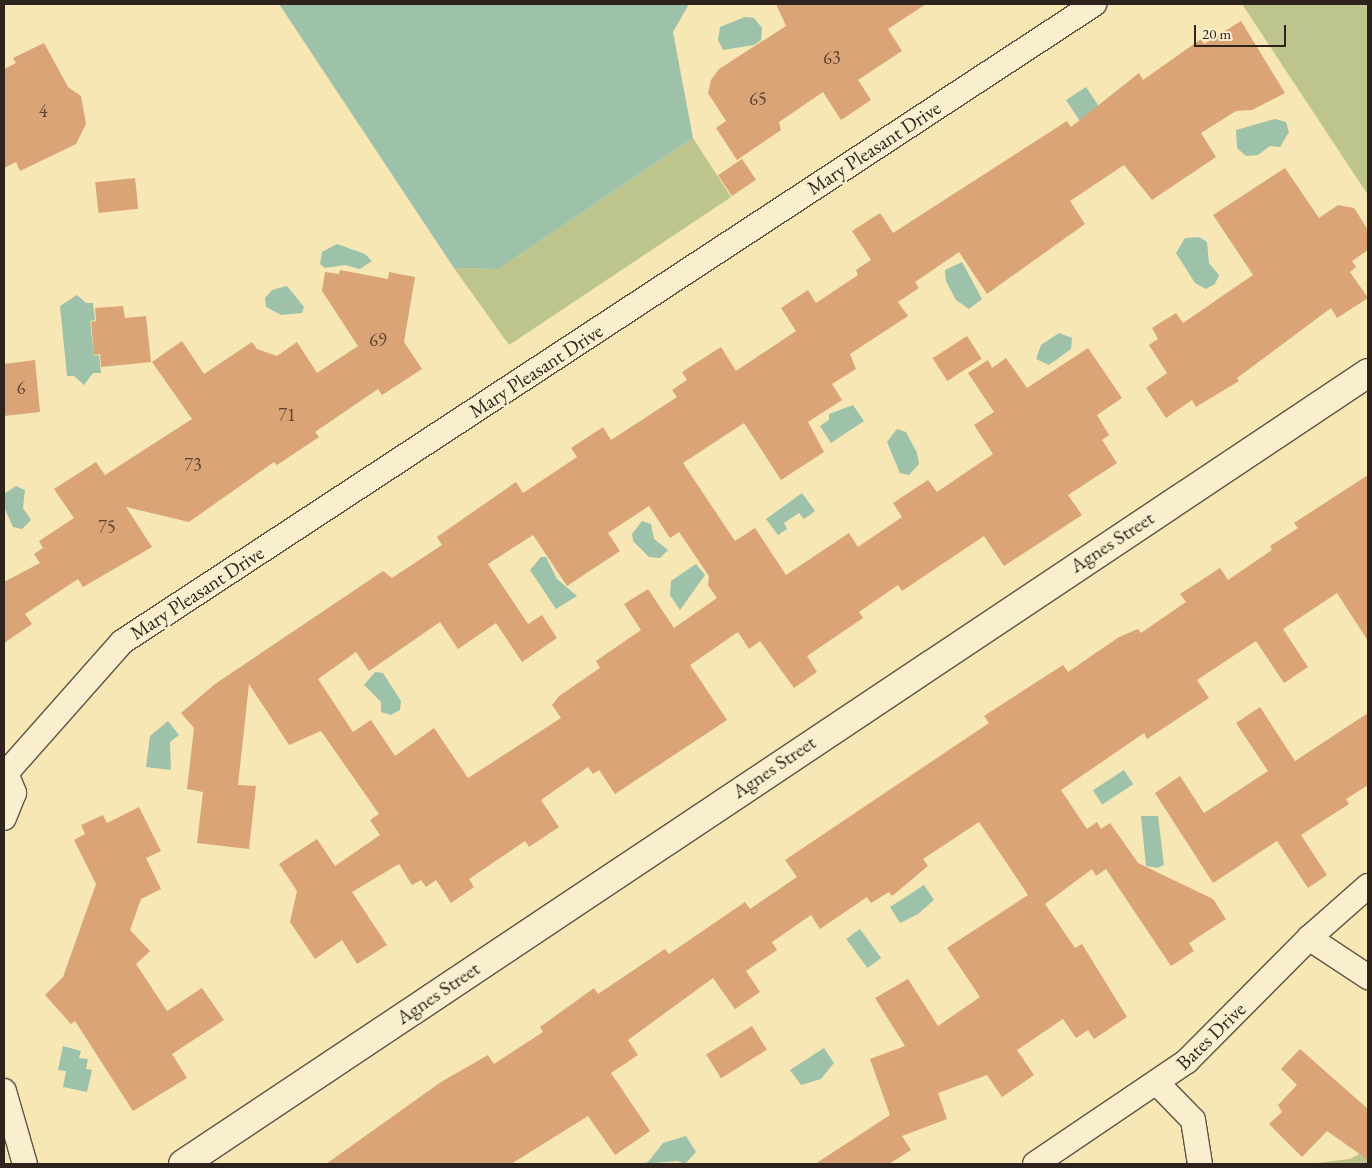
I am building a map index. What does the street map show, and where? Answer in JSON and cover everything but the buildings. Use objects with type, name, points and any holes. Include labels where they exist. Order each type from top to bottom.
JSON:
[{"type":"street","name":"Mary Pleasant Drive","points":[[6,770],[122,642],[1094,4]]},
{"type":"street","name":"Agnes Street","points":[[183,1164],[1368,373]]},
{"type":"street","points":[[4,818],[14,794],[6,770]]},
{"type":"street","name":"Bates Drive","points":[[1035,1164],[1158,1084],[1187,1061],[1309,938],[1368,886]]},
{"type":"street","points":[[1309,938],[1368,977]]},
{"type":"street","points":[[1158,1084],[1193,1120],[1200,1164]]},
{"type":"street","points":[[4,1091],[25,1164]]},
{"type":"shaded area","points":[[279,4],[689,4],[673,32],[693,138],[498,269],[454,268]]},
{"type":"shaded area","points":[[1242,4],[1368,4],[1368,195]]},
{"type":"shaded area","points":[[745,17],[754,18],[762,28],[761,40],[754,45],[723,50],[718,40],[720,27]]},
{"type":"shaded area","points":[[1086,87],[1098,105],[1091,138],[1066,100]]},
{"type":"shaded area","points":[[1275,119],[1286,122],[1289,132],[1280,147],[1270,146],[1258,155],[1246,156],[1237,148],[1236,130]]},
{"type":"shaded area","points":[[693,138],[731,197],[509,345],[454,268],[498,269]]},
{"type":"shaded area","points":[[1199,237],[1207,242],[1209,263],[1219,275],[1215,284],[1206,289],[1195,283],[1176,253],[1185,238]]},
{"type":"shaded area","points":[[337,244],[365,254],[372,261],[360,269],[345,265],[325,268],[320,264],[322,252]]},
{"type":"shaded area","points":[[962,262],[982,299],[969,309],[956,300],[946,281],[945,270]]},
{"type":"shaded area","points":[[287,286],[304,307],[302,313],[281,315],[266,307],[265,298],[272,290]]},
{"type":"shaded area","points":[[77,295],[86,303],[93,303],[95,320],[90,321],[94,356],[99,355],[101,373],[93,373],[84,385],[74,376],[67,376],[60,306]]},
{"type":"shaded area","points":[[1059,333],[1072,338],[1071,349],[1049,365],[1036,359],[1041,345]]},
{"type":"shaded area","points":[[853,405],[864,421],[831,443],[820,426],[829,420],[829,414]]},
{"type":"shaded area","points":[[897,429],[906,432],[917,453],[919,464],[909,475],[900,473],[887,442]]},
{"type":"shaded area","points":[[16,486],[25,490],[23,508],[31,520],[22,529],[13,527],[4,507],[4,494]]},
{"type":"shaded area","points":[[802,493],[815,511],[804,519],[799,513],[784,523],[787,529],[778,535],[766,519]]},
{"type":"shaded area","points":[[642,521],[651,524],[654,539],[668,550],[660,558],[649,557],[633,541],[632,534]]},
{"type":"shaded area","points":[[541,557],[546,557],[557,579],[577,596],[556,609],[530,570]]},
{"type":"shaded area","points":[[696,564],[705,575],[680,610],[670,595],[671,581]]},
{"type":"shaded area","points":[[375,672],[383,673],[401,701],[400,710],[391,715],[381,712],[381,702],[364,685]]},
{"type":"shaded area","points":[[168,721],[179,735],[170,742],[171,770],[146,767],[150,736]]},
{"type":"shaded area","points":[[1124,770],[1133,784],[1102,804],[1093,790]]},
{"type":"shaded area","points":[[1141,816],[1158,816],[1164,865],[1157,868],[1146,866]]},
{"type":"shaded area","points":[[924,885],[934,900],[918,914],[900,923],[890,907]]},
{"type":"shaded area","points":[[860,929],[881,958],[867,968],[846,939]]},
{"type":"shaded area","points":[[63,1046],[81,1051],[79,1058],[88,1059],[86,1069],[92,1070],[87,1092],[63,1087],[66,1071],[58,1070]]},
{"type":"shaded area","points":[[824,1048],[834,1063],[821,1079],[801,1085],[790,1070]]},
{"type":"shaded area","points":[[686,1136],[696,1152],[685,1164],[678,1161],[641,1164],[648,1162],[663,1143]]},
{"type":"shaded area","points":[[1368,1149],[1368,1164],[1308,1164],[1350,1159]]}]
